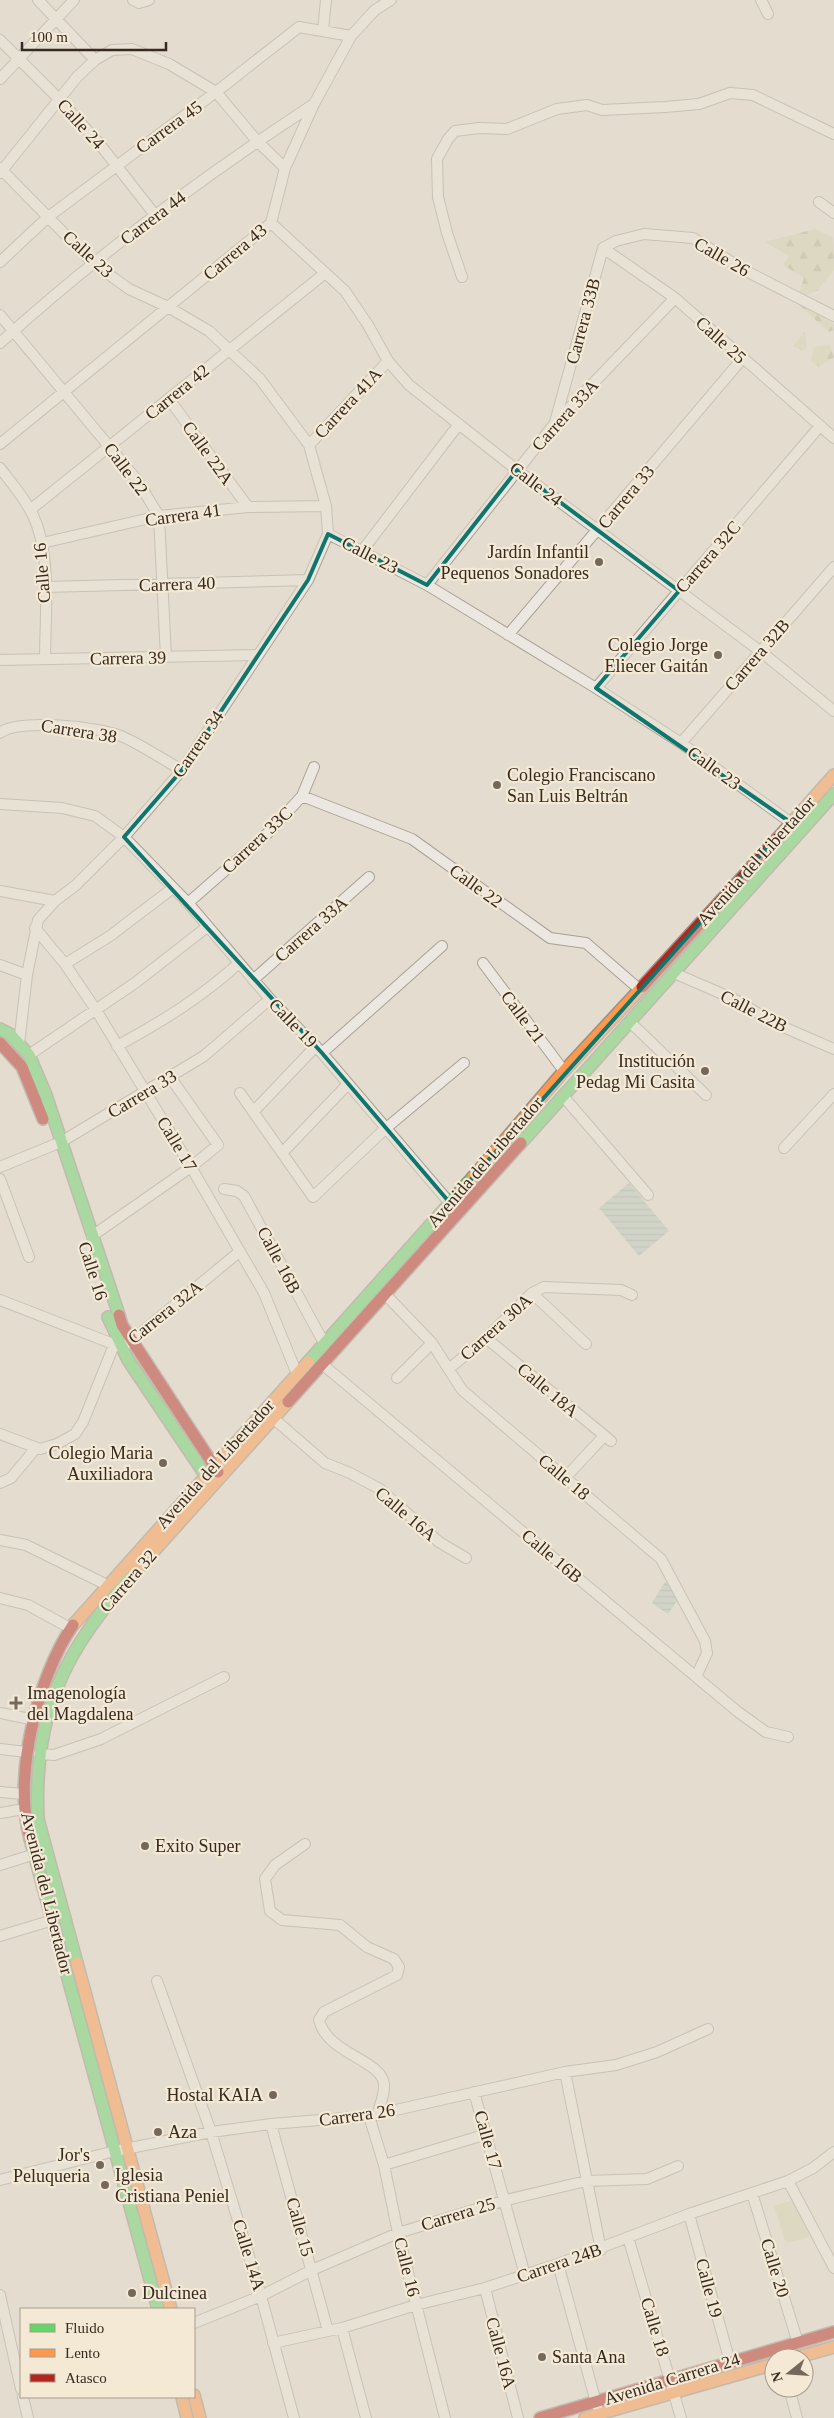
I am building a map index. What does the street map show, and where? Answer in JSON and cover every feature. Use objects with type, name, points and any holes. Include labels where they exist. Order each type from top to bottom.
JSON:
[{"type":"main road","name":"Avenida del Libertador","points":[[171,2308],[38,1819],[33,1753],[35,1720],[56,1659],[70,1628],[107,1585],[450,1203],[564,1071],[721,902],[790,822],[834,775]]},
{"type":"main road","name":"Avenida del Libertador","points":[[221,1476],[834,794]]},
{"type":"main road","name":"Calle 16","points":[[0,1029],[10,1034],[29,1055],[46,1095],[56,1144],[111,1327],[213,1486]]},
{"type":"main road","name":"Calle 16","points":[[0,1044],[22,1067],[56,1144],[92,1236],[122,1325],[122,1344],[221,1476]]},
{"type":"main road","name":"Carrera 32","points":[[54,1699],[67,1664],[79,1641],[115,1594],[221,1476]]},
{"type":"main road","name":"Avenida del Libertador","points":[[54,1699],[33,1753],[24,1794],[24,1809],[158,2308]]},
{"type":"main road","name":"Avenida Carrera 24","points":[[540,2418],[553,2416],[834,2332]]},
{"type":"main road","points":[[814,2353],[834,2347]]},
{"type":"main road","name":"Avenida Carrera 24","points":[[585,2418],[764,2367]]},
{"type":"main road","points":[[182,2398],[187,2418]]},
{"type":"main road","points":[[195,2398],[200,2418]]},
{"type":"street","points":[[38,0],[95,60]]},
{"type":"street","points":[[0,79],[74,0]]},
{"type":"street","points":[[133,0],[140,2],[149,0]]},
{"type":"street","points":[[323,31],[326,0]]},
{"type":"street","name":"Carrera 43","points":[[0,444],[270,223],[286,168],[314,104],[351,36],[375,10],[390,0]]},
{"type":"street","points":[[761,0],[768,14]]},
{"type":"street","name":"Carrera 45","points":[[0,262],[48,217],[216,92],[299,27],[351,36]]},
{"type":"street","name":"Calle 24","points":[[0,40],[60,100],[116,165],[155,215]]},
{"type":"street","points":[[1,171],[77,78],[95,60],[112,50],[132,49],[169,64],[216,92],[257,141],[286,168]]},
{"type":"street","points":[[462,277],[447,234],[438,197],[436,159],[448,139],[456,131],[479,128],[507,129],[557,109],[587,105],[602,110],[699,104],[730,93],[753,95],[834,134]]},
{"type":"street","name":"Carrera 44","points":[[0,343],[93,263],[155,215],[257,141],[314,104]]},
{"type":"street","name":"Calle 23","points":[[1,171],[93,263],[129,289],[168,307],[208,331],[260,379],[309,445],[326,506],[328,534],[427,585],[596,688],[681,743],[790,822]]},
{"type":"street","points":[[819,202],[834,213]]},
{"type":"street","name":"Calle 24","points":[[270,223],[344,291],[368,325],[388,361],[408,385],[517,470],[760,651],[834,712]]},
{"type":"street","name":"Calle 26","points":[[603,248],[616,241],[644,234],[693,238],[746,271],[834,316]]},
{"type":"street","name":"Calle 25","points":[[603,248],[675,298],[742,359],[834,438]]},
{"type":"street","name":"Carrera 33B","points":[[555,423],[603,248]]},
{"type":"street","name":"Carrera 42","points":[[30,510],[324,274]]},
{"type":"street","name":"Carrera 33A","points":[[427,585],[555,423],[675,298]]},
{"type":"street","name":"Calle 22","points":[[0,315],[137,480],[159,516],[166,657]]},
{"type":"street","name":"Carrera 33","points":[[508,635],[742,359]]},
{"type":"street","name":"Carrera 41A","points":[[309,445],[388,361]]},
{"type":"street","name":"Calle 22A","points":[[169,399],[248,507]]},
{"type":"street","points":[[362,551],[458,424]]},
{"type":"street","name":"Carrera 32C","points":[[596,688],[820,426]]},
{"type":"street","name":"Calle 16","points":[[0,468],[30,510],[42,543],[45,587],[45,659]]},
{"type":"street","name":"Carrera 41","points":[[42,543],[159,516],[248,507],[326,506]]},
{"type":"street","name":"Carrera 34","points":[[35,928],[38,920],[55,901],[76,885],[124,837],[182,770],[308,580],[328,534]]},
{"type":"street","name":"Carrera 32B","points":[[681,743],[834,568]]},
{"type":"street","name":"Carrera 40","points":[[45,587],[308,580]]},
{"type":"street","name":"Carrera 39","points":[[0,660],[256,656]]},
{"type":"street","name":"Carrera 38","points":[[0,733],[6,729],[38,723],[120,736],[182,770]]},
{"type":"street","name":"Carrera 33C","points":[[188,903],[269,832],[302,796],[314,767]]},
{"type":"street","name":"Calle 22","points":[[302,796],[412,839],[550,938],[586,943],[639,989]]},
{"type":"street","name":"Calle 19","points":[[0,804],[62,808],[95,816],[124,837],[188,903],[253,980],[319,1050],[458,1213]]},
{"type":"street","name":"Carrera 33A","points":[[253,980],[369,877]]},
{"type":"street","points":[[65,964],[110,936],[173,888]]},
{"type":"street","points":[[0,891],[55,901]]},
{"type":"street","points":[[29,1055],[135,983],[208,927]]},
{"type":"street","points":[[19,1044],[27,975],[35,928]]},
{"type":"street","name":"Calle 17","points":[[35,928],[65,964],[96,1010],[264,1293],[296,1374]]},
{"type":"street","points":[[253,1112],[319,1050],[400,986],[442,946]]},
{"type":"street","points":[[117,1046],[167,1018],[216,984],[239,963]]},
{"type":"street","name":"Calle 21","points":[[483,963],[564,1071]]},
{"type":"street","points":[[0,965],[27,975]]},
{"type":"street","name":"Calle 22B","points":[[674,973],[734,999],[774,1022],[834,1049]]},
{"type":"street","name":"Carrera 33","points":[[0,1167],[56,1144],[204,1056],[270,999]]},
{"type":"street","points":[[630,1022],[706,1095]]},
{"type":"street","points":[[240,1093],[312,1196],[385,1128],[464,1063]]},
{"type":"street","points":[[92,1236],[218,1146],[170,1077]]},
{"type":"street","points":[[282,1153],[348,1084]]},
{"type":"street","points":[[784,1148],[834,1094]]},
{"type":"street","points":[[563,1096],[648,1194]]},
{"type":"street","points":[[0,1179],[29,1257]]},
{"type":"street","name":"Calle 16B","points":[[224,1189],[236,1191],[244,1196],[324,1343]]},
{"type":"street","name":"Carrera 32A","points":[[0,1300],[122,1344],[240,1252]]},
{"type":"street","name":"Carrera 30A","points":[[450,1368],[486,1338],[532,1293],[544,1287],[621,1290],[632,1295]]},
{"type":"street","points":[[532,1293],[586,1344]]},
{"type":"street","name":"Calle 18","points":[[385,1294],[432,1342],[462,1390],[661,1559],[705,1640],[707,1653],[696,1677]]},
{"type":"street","name":"Calle 18A","points":[[486,1338],[607,1439],[565,1478]]},
{"type":"street","points":[[397,1378],[432,1342]]},
{"type":"street","points":[[0,1434],[36,1448],[45,1448],[64,1441],[80,1430],[122,1344]]},
{"type":"street","name":"Calle 16B","points":[[322,1364],[696,1677],[766,1732],[788,1736]]},
{"type":"street","name":"Calle 16A","points":[[273,1418],[324,1463],[350,1473],[380,1489],[439,1542],[466,1558]]},
{"type":"street","points":[[0,1483],[12,1478],[36,1448]]},
{"type":"street","points":[[0,1540],[26,1545],[107,1585]]},
{"type":"street","points":[[0,1598],[28,1605],[70,1628]]},
{"type":"street","points":[[0,1749],[54,1755],[101,1739],[224,1677]]},
{"type":"street","points":[[0,1713],[35,1720]]},
{"type":"street","points":[[0,1792],[24,1794]]},
{"type":"street","points":[[0,1812],[24,1809]]},
{"type":"street","points":[[305,1844],[274,1864],[265,1879],[270,1911],[282,1920],[340,1925],[367,1947],[394,1959],[399,1967],[397,1975],[324,2012],[319,2020],[321,2028],[334,2044],[380,2073],[384,2083],[373,2116]]},
{"type":"street","points":[[0,1865],[35,1854]]},
{"type":"street","points":[[0,1936],[53,1920]]},
{"type":"street","name":"Calle 14A","points":[[158,1981],[211,2132],[262,2296],[294,2418]]},
{"type":"street","name":"Carrera 26","points":[[0,2180],[128,2148],[211,2132],[271,2124],[373,2116],[565,2072],[616,2065],[658,2052],[708,2029]]},
{"type":"street","points":[[565,2072],[601,2250]]},
{"type":"street","name":"Calle 17","points":[[474,2092],[506,2200],[525,2275]]},
{"type":"street","name":"Calle 16","points":[[373,2116],[398,2233],[445,2418]]},
{"type":"street","name":"Calle 15","points":[[271,2124],[328,2331]]},
{"type":"street","points":[[384,2165],[487,2134]]},
{"type":"street","name":"Carrera 24B","points":[[273,2343],[342,2328],[416,2305],[484,2288],[601,2250],[628,2237],[689,2214],[788,2181],[813,2168],[834,2152]]},
{"type":"street","name":"Carrera 25","points":[[195,2323],[262,2296],[312,2270],[398,2233],[506,2200],[586,2181],[646,2179],[678,2166]]},
{"type":"street","points":[[788,2181],[834,2268]]},
{"type":"street","name":"Calle 20","points":[[752,2193],[798,2343]]},
{"type":"street","name":"Calle 19","points":[[689,2214],[730,2362]]},
{"type":"street","name":"Calle 18","points":[[628,2237],[681,2418]]},
{"type":"street","points":[[558,2264],[595,2402],[600,2414]]},
{"type":"street","name":"Calle 16A","points":[[484,2288],[518,2418]]},
{"type":"street","points":[[0,2295],[20,2385]]},
{"type":"street","points":[[342,2328],[366,2418]]},
{"type":"street","points":[[23,2398],[28,2418]]},
{"type":"street","points":[[792,2398],[797,2418]]},
{"type":"highlighted area","points":[[517,470],[679,591],[596,688],[790,822],[450,1203],[322,1053],[124,837],[182,770],[308,580],[328,534],[427,585]]},
{"type":"green space","points":[[815,229],[833,238],[834,270],[817,291],[806,295],[799,293],[804,278],[783,265],[789,256],[765,242]]},
{"type":"green space","points":[[791,298],[834,324],[834,330],[829,332]]},
{"type":"green space","points":[[805,332],[807,348],[802,351],[793,346]]},
{"type":"green space","points":[[830,345],[834,357],[819,367],[811,361],[814,347]]},
{"type":"green space","points":[[796,2199],[809,2237],[786,2243],[774,2206]]},
{"type":"shaded area","points":[[629,1183],[669,1231],[639,1256],[599,1208]]},
{"type":"shaded area","points":[[665,1582],[683,1592],[668,1614],[652,1603]]},
{"type":"traffic: fast","points":[[521,1143],[834,794]]},
{"type":"traffic: fast","points":[[0,1029],[10,1034],[29,1055],[46,1095],[119,1315]]},
{"type":"traffic: fast","points":[[308,1362],[473,1177]]},
{"type":"traffic: fast","points":[[108,1317],[128,1360],[210,1482]]},
{"type":"traffic: fast","points":[[77,1963],[38,1819],[38,1781],[41,1746],[48,1714],[58,1684],[72,1656],[90,1628],[135,1572]]},
{"type":"traffic: fast","points":[[30,1839],[158,2308]]},
{"type":"traffic: slow","points":[[778,838],[834,775]]},
{"type":"traffic: slow","points":[[473,1177],[564,1071],[642,987]]},
{"type":"traffic: slow","points":[[73,1625],[308,1362]]},
{"type":"traffic: slow","points":[[135,1572],[288,1402]]},
{"type":"traffic: slow","points":[[77,1963],[171,2308]]},
{"type":"traffic: slow","points":[[814,2353],[834,2347]]},
{"type":"traffic: slow","points":[[585,2418],[764,2367]]},
{"type":"traffic: slow","points":[[182,2398],[187,2418]]},
{"type":"traffic: slow","points":[[195,2398],[200,2418]]},
{"type":"traffic: jam","points":[[642,987],[778,838]]},
{"type":"traffic: jam","points":[[0,1043],[22,1067],[43,1119]]},
{"type":"traffic: jam","points":[[288,1402],[521,1143]]},
{"type":"traffic: jam","points":[[119,1315],[122,1325],[218,1472]]},
{"type":"traffic: jam","points":[[30,1839],[25,1814],[24,1786],[32,1728],[39,1699],[49,1672],[60,1647],[73,1625]]},
{"type":"traffic: jam","points":[[540,2418],[834,2332]]},
{"type":"place","name":"Jardín Infantil Pequenos Sonadores","points":[[599,562]]},
{"type":"place","name":"Colegio Jorge Eliecer Gaitán","points":[[718,655]]},
{"type":"place","name":"Colegio Franciscano San Luis Beltrán","points":[[497,785]]},
{"type":"place","name":"Institución Pedag Mi Casita","points":[[705,1071]]},
{"type":"place","name":"Colegio Maria Auxiliadora","points":[[163,1463]]},
{"type":"place","name":"Imagenología del Magdalena","points":[[16,1703]]},
{"type":"place","name":"Exito Super","points":[[145,1846]]},
{"type":"place","name":"Hostal KAIA","points":[[273,2095]]},
{"type":"place","name":"Aza","points":[[158,2132]]},
{"type":"place","name":"Jor's Peluqueria","points":[[100,2165]]},
{"type":"place","name":"Iglesia Cristiana Peniel","points":[[105,2185]]},
{"type":"place","name":"Dulcinea","points":[[132,2293]]},
{"type":"place","name":"Santa Ana","points":[[542,2357]]}]
